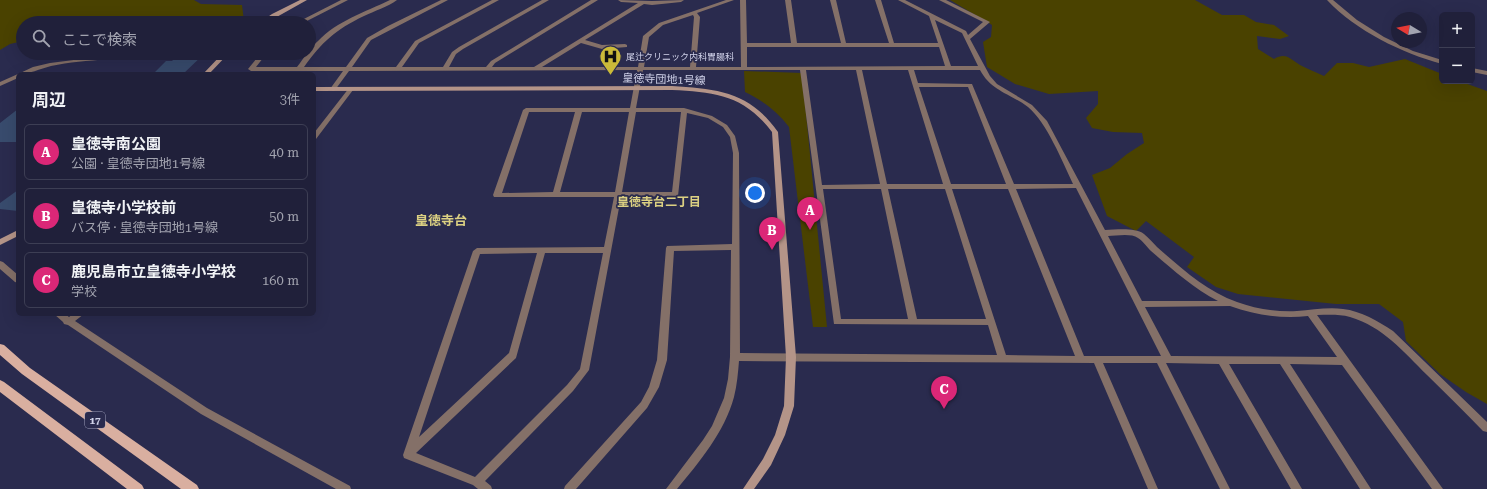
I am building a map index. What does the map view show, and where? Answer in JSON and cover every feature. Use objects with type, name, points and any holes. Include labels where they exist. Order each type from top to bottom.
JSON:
[{"type":"main road","name":"17","points":[[0,348],[45,384],[192,489]]},
{"type":"main road","points":[[0,385],[137,489]]},
{"type":"street","points":[[271,16],[304,0]]},
{"type":"street","points":[[313,16],[345,0]]},
{"type":"street","points":[[316,47],[330,33],[394,0]]},
{"type":"street","points":[[333,89],[369,39],[445,0]]},
{"type":"street","points":[[398,69],[417,42],[496,0]]},
{"type":"street","points":[[445,69],[454,53],[461,48],[546,0]]},
{"type":"street","points":[[487,69],[493,62],[595,0]]},
{"type":"street","points":[[621,0],[642,3],[664,3],[681,0]]},
{"type":"street","points":[[477,482],[570,388],[584,370],[587,362],[608,250],[639,68],[646,36],[661,24],[731,0]]},
{"type":"street","points":[[743,0],[744,68]]},
{"type":"street","points":[[788,0],[794,45]]},
{"type":"street","points":[[833,0],[844,45]]},
{"type":"street","points":[[878,0],[892,45]]},
{"type":"street","points":[[901,0],[961,30],[968,38],[987,78],[995,85],[1030,106],[1045,122],[1140,304],[1164,360],[1226,489]]},
{"type":"street","points":[[942,0],[987,22],[968,38]]},
{"type":"street","points":[[1330,0],[1342,11],[1397,48],[1439,61]]},
{"type":"street","points":[[536,69],[642,3]]},
{"type":"street","points":[[693,68],[696,17],[694,12]]},
{"type":"street","points":[[931,15],[949,68]]},
{"type":"street","points":[[581,41],[602,47],[625,46]]},
{"type":"street","points":[[744,45],[941,45]]},
{"type":"street","points":[[26,72],[44,65],[76,60]]},
{"type":"street","points":[[208,72],[219,60]]},
{"type":"street","points":[[258,60],[251,69],[981,68]]},
{"type":"street","points":[[299,69],[306,60]]},
{"type":"street","points":[[803,68],[837,322],[991,322]]},
{"type":"street","points":[[859,68],[913,322]]},
{"type":"street","points":[[910,68],[1003,358]]},
{"type":"street","points":[[1475,71],[1487,73]]},
{"type":"street","points":[[0,84],[16,77]]},
{"type":"street","points":[[916,85],[970,85],[1081,359]]},
{"type":"street","name":"皇徳寺団地1号線","points":[[316,89],[692,89],[722,94],[741,100],[756,109],[767,119],[775,132],[791,357],[789,406],[780,435],[767,462],[748,489]]},
{"type":"street","points":[[316,135],[350,89]]},
{"type":"street","points":[[671,489],[721,422],[732,389],[735,357],[736,247],[736,152],[733,137],[725,126],[718,120],[684,110],[526,110],[497,195],[674,194],[684,110]]},
{"type":"street","points":[[556,195],[579,110]]},
{"type":"street","points":[[819,187],[1079,186]]},
{"type":"street","points":[[0,242],[16,233]]},
{"type":"street","points":[[1103,233],[1132,233],[1141,236],[1190,281],[1206,292],[1232,304],[1272,313],[1343,312],[1366,319],[1390,333],[1487,428]]},
{"type":"street","points":[[569,489],[644,405],[654,387],[662,360],[670,248],[736,247]]},
{"type":"street","points":[[408,455],[477,250],[608,250]]},
{"type":"street","points":[[408,455],[513,355],[542,250]]},
{"type":"street","points":[[0,264],[16,278]]},
{"type":"street","points":[[1140,304],[1232,304]]},
{"type":"street","points":[[1310,313],[1438,489]]},
{"type":"street","points":[[60,316],[67,322],[204,411],[346,489]]},
{"type":"street","points":[[67,322],[77,316]]},
{"type":"street","points":[[735,357],[1345,361]]},
{"type":"street","points":[[1097,359],[1153,489]]},
{"type":"street","points":[[1222,360],[1297,489]]},
{"type":"street","points":[[1283,360],[1366,489]]},
{"type":"street","points":[[408,455],[477,482],[487,489]]},
{"type":"shaded area","points":[[0,0],[194,0],[201,4],[242,5],[243,16],[16,16],[16,43],[10,44],[0,50]]},
{"type":"shaded area","points":[[950,0],[1195,0],[1222,15],[1244,15],[1256,22],[1274,25],[1289,36],[1280,39],[1257,36],[1258,49],[1274,59],[1282,56],[1288,57],[1324,76],[1337,63],[1353,63],[1369,67],[1405,59],[1439,73],[1439,84],[1467,84],[1487,91],[1487,404],[1440,374],[1406,341],[1403,322],[1379,304],[1336,304],[1238,294],[1216,287],[1187,267],[1194,257],[1146,221],[1136,231],[1107,216],[1092,175],[1110,168],[1127,154],[1144,143],[1142,133],[1113,132],[1092,128],[1086,118],[1098,104],[1098,91],[1049,94],[1015,84],[987,67],[983,42],[991,37],[992,25]]},
{"type":"shaded area","points":[[744,71],[802,73],[827,327],[813,327],[789,127],[780,116],[769,107],[745,92]]},
{"type":"building","points":[[198,60],[185,72],[155,72],[166,61]]},
{"type":"building","points":[[16,111],[16,142],[0,142],[0,123]]},
{"type":"building","points":[[16,191],[16,211],[0,209],[0,203]]},
{"type":"place","name":"尾辻クリニック内科胃腸科","points":[[611,76]]},
{"type":"place","name":"皇徳寺南公園","points":[[810,230]]},
{"type":"place","name":"皇徳寺小学校前","points":[[772,250]]},
{"type":"place","name":"鹿児島市立皇徳寺小学校","points":[[944,409]]},
{"type":"district","name":"皇徳寺台二丁目","points":[[659,202]]},
{"type":"district","name":"皇徳寺台","points":[[441,220]]}]
